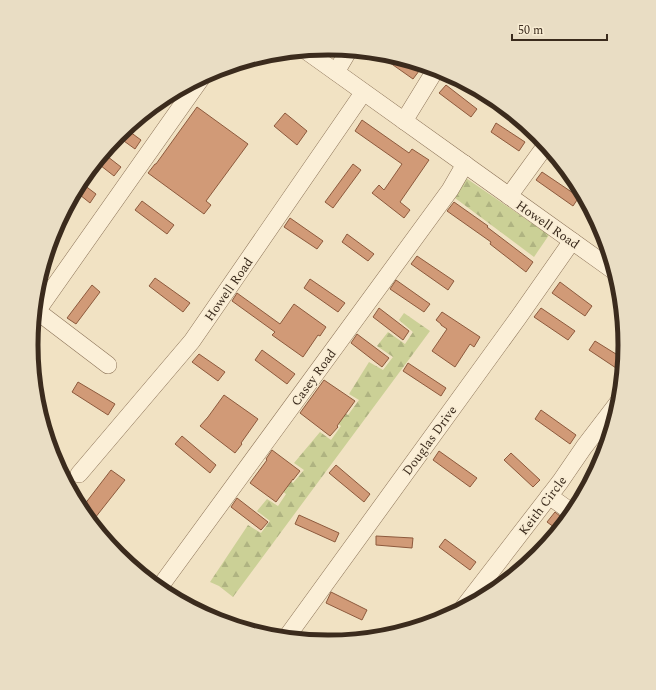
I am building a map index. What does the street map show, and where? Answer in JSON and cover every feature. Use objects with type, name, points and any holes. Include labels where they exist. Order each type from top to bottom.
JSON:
[{"type":"street","name":"Howell Road","points":[[313,56],[363,93],[607,266]]},
{"type":"street","points":[[336,72],[346,56]]},
{"type":"street","points":[[404,121],[433,75]]},
{"type":"street","points":[[40,307],[194,88]]},
{"type":"street","name":"Howell Road","points":[[79,474],[192,341],[363,93]]},
{"type":"street","points":[[509,196],[542,150]]},
{"type":"street","name":"Casey Road","points":[[163,583],[450,190],[464,164]]},
{"type":"street","name":"Douglas Drive","points":[[290,633],[514,324],[572,241]]},
{"type":"street","points":[[40,313],[108,366]]},
{"type":"street","name":"Keith Circle","points":[[472,597],[609,415]]},
{"type":"street","points":[[549,496],[567,509]]},
{"type":"green space","points":[[463,176],[549,235],[534,257],[455,198]]},
{"type":"green space","points":[[404,313],[430,331],[233,597],[219,586],[210,582],[248,525],[261,533],[270,521],[257,511],[267,499],[278,506],[286,494],[277,487],[285,477],[293,483],[304,470],[294,463],[320,432],[331,440],[341,426],[331,418],[338,409],[348,415],[359,400],[349,394],[369,362],[383,370],[393,357],[377,346],[388,332],[405,344],[413,332],[399,320]]},
{"type":"building","points":[[388,62],[416,69],[419,71],[413,79]]},
{"type":"building","points":[[446,85],[477,109],[471,117],[439,93]]},
{"type":"building","points":[[197,107],[248,144],[206,201],[211,205],[204,214],[148,173]]},
{"type":"building","points":[[285,113],[307,131],[297,145],[274,126]]},
{"type":"building","points":[[362,120],[409,153],[412,149],[429,160],[400,202],[410,210],[404,218],[372,193],[379,185],[384,190],[402,164],[355,131]]},
{"type":"building","points":[[496,123],[525,142],[519,151],[491,132]]},
{"type":"building","points":[[131,133],[141,140],[135,149],[123,140]]},
{"type":"building","points":[[108,157],[121,167],[114,176],[100,165]]},
{"type":"building","points":[[353,164],[361,170],[333,208],[325,202]]},
{"type":"building","points":[[542,172],[576,195],[578,198],[573,206],[536,180]]},
{"type":"building","points":[[86,186],[96,194],[90,203],[80,195]]},
{"type":"building","points":[[142,201],[174,225],[167,234],[135,210]]},
{"type":"building","points":[[454,202],[488,226],[487,227],[533,262],[526,272],[490,244],[491,242],[447,211]]},
{"type":"building","points":[[290,218],[323,241],[317,249],[284,227]]},
{"type":"building","points":[[347,234],[374,254],[368,261],[342,242]]},
{"type":"building","points":[[417,256],[454,281],[448,290],[411,264]]},
{"type":"building","points":[[155,278],[190,303],[183,312],[149,286]]},
{"type":"building","points":[[310,279],[345,303],[338,312],[304,288]]},
{"type":"building","points":[[396,280],[430,304],[424,312],[390,289]]},
{"type":"building","points":[[560,282],[592,306],[585,316],[552,293]]},
{"type":"building","points":[[92,285],[100,292],[76,324],[67,318]]},
{"type":"building","points":[[237,293],[280,324],[294,304],[326,327],[320,336],[318,335],[303,357],[272,335],[275,332],[232,301]]},
{"type":"building","points":[[379,308],[409,331],[403,340],[373,317]]},
{"type":"building","points":[[541,308],[575,331],[568,340],[534,317]]},
{"type":"building","points":[[442,312],[480,337],[474,347],[470,344],[455,367],[432,351],[447,329],[436,320]]},
{"type":"building","points":[[357,334],[389,358],[382,367],[351,343]]},
{"type":"building","points":[[595,341],[617,355],[617,369],[589,350]]},
{"type":"building","points":[[262,350],[295,374],[287,384],[255,360]]},
{"type":"building","points":[[199,354],[225,372],[218,381],[192,362]]},
{"type":"building","points":[[408,363],[446,388],[441,396],[403,371]]},
{"type":"building","points":[[324,380],[355,401],[337,426],[338,427],[330,436],[300,413]]},
{"type":"building","points":[[78,382],[115,404],[108,415],[72,392]]},
{"type":"building","points":[[224,395],[258,419],[235,453],[200,426]]},
{"type":"building","points":[[541,410],[576,435],[570,444],[535,419]]},
{"type":"building","points":[[182,436],[216,465],[210,473],[175,444]]},
{"type":"building","points":[[272,450],[300,471],[276,502],[250,483],[267,460],[266,459]]},
{"type":"building","points":[[439,451],[477,478],[470,487],[433,460]]},
{"type":"building","points":[[511,453],[540,480],[533,487],[504,460]]},
{"type":"building","points":[[336,465],[370,494],[364,502],[329,473]]},
{"type":"building","points":[[111,470],[125,480],[95,518],[85,503]]},
{"type":"building","points":[[237,498],[268,522],[261,530],[231,507]]},
{"type":"building","points":[[555,512],[561,517],[554,527],[547,522]]},
{"type":"building","points":[[299,515],[339,533],[335,542],[295,524]]},
{"type":"building","points":[[376,536],[413,538],[412,548],[376,545]]},
{"type":"building","points":[[445,539],[476,562],[470,570],[439,547]]},
{"type":"building","points":[[331,592],[367,610],[362,620],[326,603]]}]
